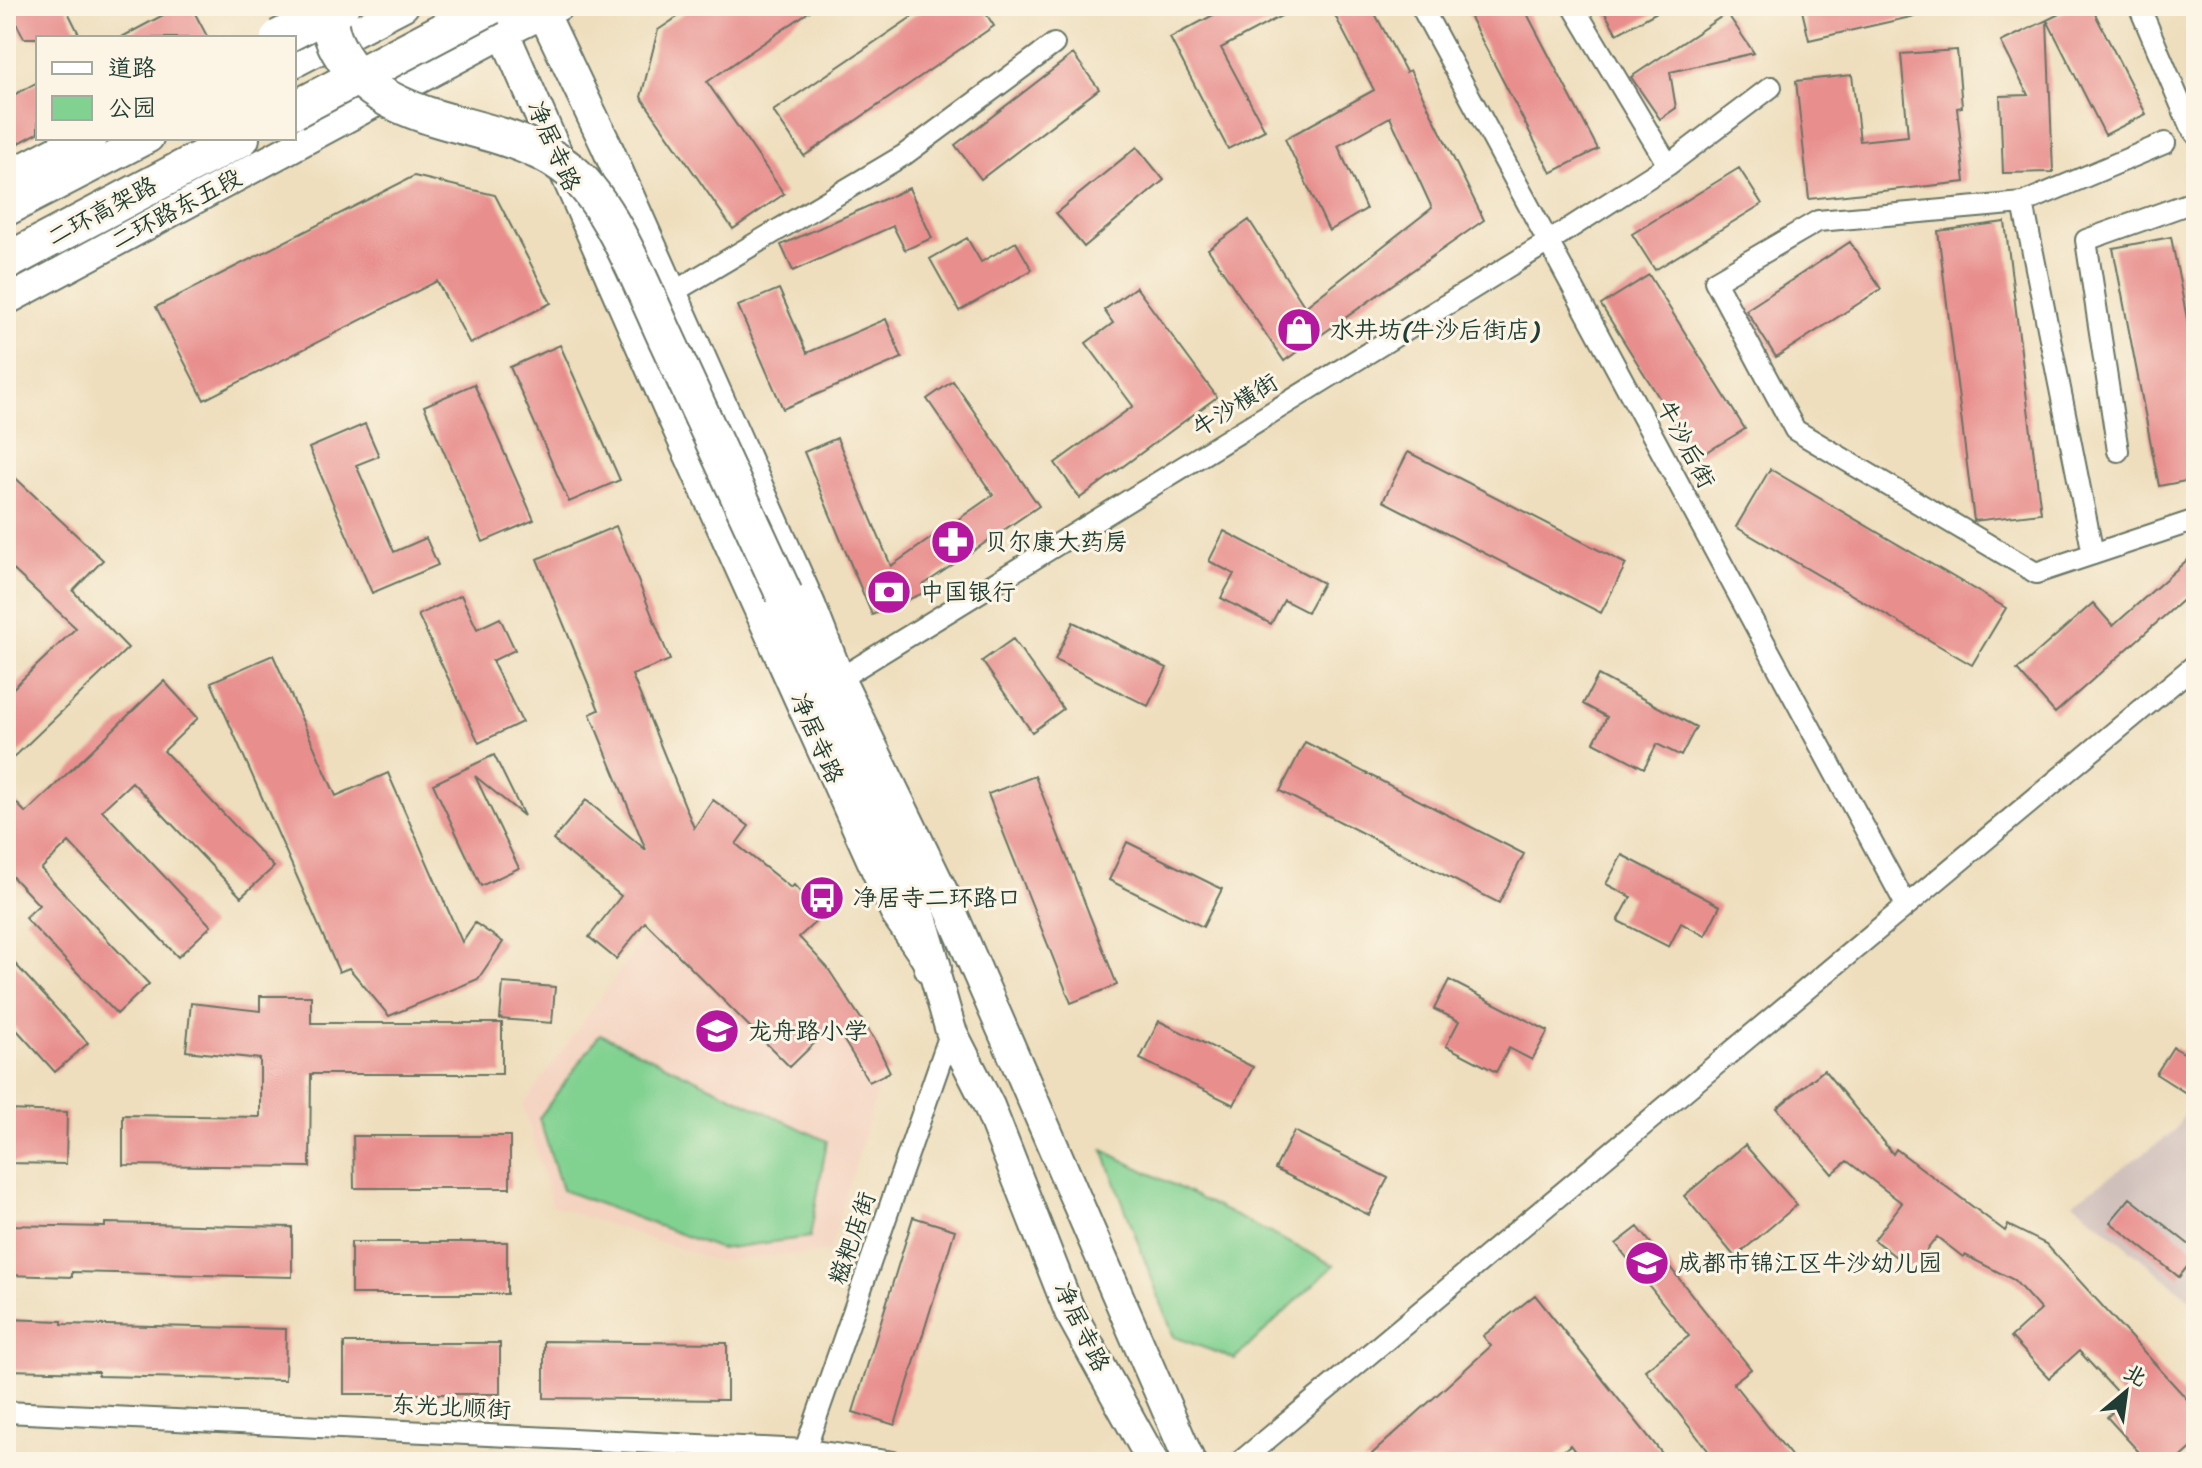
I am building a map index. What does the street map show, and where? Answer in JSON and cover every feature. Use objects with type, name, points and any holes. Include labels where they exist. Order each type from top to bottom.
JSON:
[{"type":"highway","points":[[329,6],[328,20],[333,42],[347,64],[376,92],[422,114],[536,150],[573,173],[598,202],[630,259],[784,594],[919,921],[933,968]]},
{"type":"highway","points":[[283,36],[341,6]]},
{"type":"highway","points":[[296,109],[496,15]]},
{"type":"highway","points":[[6,181],[84,140]]},
{"type":"highway","name":"二环高架路","points":[[6,262],[237,140]]},
{"type":"main road","points":[[296,62],[404,6]]},
{"type":"main road","name":"二环路东五段","points":[[296,132],[496,15],[547,9]]},
{"type":"main road","name":"净居寺路","points":[[547,9],[810,605],[839,679],[944,895],[1190,1462]]},
{"type":"main road","name":"净居寺路","points":[[496,15],[676,426],[897,915],[933,968],[951,1031],[989,1106],[1070,1312],[1153,1462]]},
{"type":"main road","points":[[6,212],[145,140]]},
{"type":"main road","name":"二环路东五段","points":[[6,301],[282,140]]},
{"type":"street","name":"牛沙后街","points":[[1421,6],[1906,905]]},
{"type":"street","points":[[1573,6],[1668,165]]},
{"type":"street","points":[[2139,6],[2196,134]]},
{"type":"street","points":[[672,293],[904,155],[1054,44]]},
{"type":"street","name":"牛沙横街","points":[[839,679],[1548,242],[1668,165],[1771,87]]},
{"type":"street","points":[[2165,143],[2023,203],[1818,221],[1715,281],[1795,430],[2036,573],[2196,520]]},
{"type":"street","points":[[2118,451],[2086,240],[2196,201]]},
{"type":"street","points":[[2023,203],[2093,554]]},
{"type":"street","points":[[1240,1462],[2196,664]]},
{"type":"street","name":"糍粑店街","points":[[805,1456],[951,1031]]},
{"type":"street","name":"东光北顺街","points":[[6,1412],[893,1462]]},
{"type":"shaded area","name":"龙舟路小学","points":[[682,885],[831,986],[882,1076],[829,1252],[716,1261],[552,1205],[523,1105]]},
{"type":"shaded area","points":[[2196,1093],[2196,1304],[2073,1202],[2174,1132]]},
{"type":"green space","points":[[600,1034],[827,1141],[810,1237],[720,1249],[562,1190],[539,1118]]},
{"type":"green space","points":[[1103,1150],[1334,1265],[1235,1359],[1174,1337]]},
{"type":"building","points":[[7,6],[65,6],[80,36],[36,36],[24,38]]},
{"type":"building","points":[[180,6],[191,6],[207,36],[124,36]]},
{"type":"building","points":[[694,6],[817,6],[707,82],[784,194],[733,229],[641,97],[658,30]]},
{"type":"building","points":[[928,6],[981,6],[994,26],[804,156],[773,111]]},
{"type":"building","points":[[1230,6],[1300,6],[1221,48],[1265,130],[1228,149],[1170,38]]},
{"type":"building","points":[[1330,6],[1371,6],[1406,72],[1410,70],[1484,220],[1284,361],[1208,249],[1249,220],[1305,307],[1432,208],[1390,117],[1338,146],[1366,209],[1329,231],[1285,139],[1374,90]]},
{"type":"building","points":[[1464,6],[1523,6],[1598,149],[1551,173]]},
{"type":"building","points":[[1601,6],[1668,6],[1617,34]]},
{"type":"building","points":[[1801,6],[1923,6],[1924,14],[1809,40]]},
{"type":"building","points":[[2075,6],[2091,6],[2146,114],[2105,135],[2047,20]]},
{"type":"building","points":[[1727,13],[1754,53],[1670,72],[1676,108],[1660,119],[1631,77]]},
{"type":"building","points":[[2047,20],[2053,172],[2003,173],[2000,96],[2028,95],[2001,42]]},
{"type":"building","points":[[1957,50],[1962,107],[1957,108],[1965,182],[1809,199],[1796,81],[1852,75],[1860,141],[1908,136],[1901,54]]},
{"type":"building","points":[[1073,54],[1099,89],[981,179],[955,145]]},
{"type":"building","points":[[36,83],[36,134],[6,150],[6,99]]},
{"type":"building","points":[[1137,147],[1164,180],[1084,247],[1056,213]]},
{"type":"building","points":[[1739,168],[1762,204],[1655,270],[1632,234]]},
{"type":"building","points":[[414,176],[495,195],[551,303],[470,344],[437,281],[204,400],[156,307]]},
{"type":"building","points":[[909,188],[932,238],[905,250],[893,226],[793,271],[781,245]]},
{"type":"building","points":[[2005,222],[2041,513],[1974,521],[1938,231]]},
{"type":"building","points":[[2171,237],[2196,365],[2196,479],[2159,486],[2113,248]]},
{"type":"building","points":[[967,238],[981,262],[1016,242],[1032,270],[959,311],[930,259]]},
{"type":"building","points":[[1850,242],[1881,289],[1776,357],[1746,310]]},
{"type":"building","points":[[1649,275],[1745,429],[1697,458],[1601,305]]},
{"type":"building","points":[[1136,287],[1217,397],[1080,498],[1055,463],[1133,406],[1086,343],[1113,323],[1104,310]]},
{"type":"building","points":[[779,289],[807,353],[886,319],[902,358],[783,409],[738,306]]},
{"type":"building","points":[[560,345],[620,480],[569,502],[510,367]]},
{"type":"building","points":[[953,381],[1039,506],[923,585],[926,592],[872,615],[804,452],[837,438],[891,566],[993,495],[927,399]]},
{"type":"building","points":[[474,384],[534,520],[483,542],[424,406]]},
{"type":"building","points":[[365,424],[379,456],[356,465],[394,552],[426,538],[438,565],[372,593],[309,448]]},
{"type":"building","points":[[1408,452],[1626,564],[1601,613],[1383,501]]},
{"type":"building","points":[[6,469],[103,560],[73,591],[128,648],[6,765],[6,695],[76,628],[6,563]]},
{"type":"building","points":[[1770,469],[2006,608],[1972,665],[1736,527]]},
{"type":"building","points":[[616,526],[670,660],[632,675],[694,828],[713,800],[749,826],[736,844],[791,888],[794,885],[822,916],[799,937],[827,967],[875,1040],[890,1072],[869,1082],[834,1024],[790,1067],[645,922],[616,959],[589,937],[621,896],[553,840],[586,800],[646,850],[590,714],[599,710],[537,559]]},
{"type":"building","points":[[1224,531],[1323,583],[1307,612],[1284,600],[1271,624],[1221,598],[1234,574],[1209,561]]},
{"type":"building","points":[[2196,552],[2196,588],[2055,713],[2017,670],[2093,603],[2113,626]]},
{"type":"building","points":[[461,595],[477,629],[500,618],[515,650],[492,661],[522,722],[479,743],[418,615]]},
{"type":"building","points":[[1073,622],[1167,668],[1148,706],[1055,660]]},
{"type":"building","points":[[1013,639],[1063,709],[1032,732],[982,661]]},
{"type":"building","points":[[273,655],[336,796],[388,773],[462,942],[475,923],[503,942],[478,979],[389,1016],[349,968],[339,972],[211,682]]},
{"type":"building","points":[[1598,675],[1696,727],[1681,756],[1657,744],[1644,768],[1594,742],[1607,717],[1583,704]]},
{"type":"building","points":[[164,681],[198,718],[164,751],[274,867],[241,897],[132,782],[102,810],[211,926],[178,957],[69,842],[41,869],[149,984],[117,1014],[25,918],[39,905],[6,870],[6,792],[26,813]]},
{"type":"building","points":[[1305,742],[1524,854],[1499,903],[1280,791]]},
{"type":"building","points":[[494,755],[524,816],[475,776],[519,868],[481,886],[433,784]]},
{"type":"building","points":[[1035,776],[1117,985],[1071,1003],[988,794]]},
{"type":"building","points":[[1127,842],[1222,889],[1203,927],[1109,880]]},
{"type":"building","points":[[1622,855],[1720,906],[1705,936],[1681,923],[1669,947],[1618,921],[1631,897],[1606,884]]},
{"type":"building","points":[[6,954],[88,1043],[55,1072],[6,1018]]},
{"type":"building","points":[[1449,980],[1548,1031],[1532,1060],[1509,1048],[1496,1072],[1446,1046],[1459,1021],[1434,1009]]},
{"type":"building","points":[[503,983],[555,987],[552,1023],[500,1019]]},
{"type":"building","points":[[260,996],[311,996],[311,1023],[502,1023],[502,1074],[311,1074],[310,1167],[123,1165],[123,1115],[260,1117],[260,1059],[186,1051],[191,1003],[260,1011]]},
{"type":"building","points":[[1159,1021],[1253,1067],[1234,1105],[1140,1059]]},
{"type":"building","points":[[2173,1047],[2196,1060],[2196,1077],[2186,1093],[2156,1074]]},
{"type":"building","points":[[1824,1070],[1893,1154],[1896,1149],[2005,1231],[2008,1225],[2046,1244],[2196,1409],[2196,1444],[2176,1462],[2148,1462],[2107,1417],[2125,1401],[2079,1351],[2049,1378],[2011,1337],[2041,1310],[2014,1280],[1965,1255],[1963,1257],[1937,1237],[1912,1269],[1874,1240],[1902,1203],[1847,1161],[1832,1174],[1777,1108]]},
{"type":"building","points":[[6,1110],[67,1112],[66,1164],[6,1163]]},
{"type":"building","points":[[1294,1131],[1388,1178],[1369,1215],[1275,1169]]},
{"type":"building","points":[[353,1136],[510,1136],[510,1188],[354,1188]]},
{"type":"building","points":[[1745,1145],[1797,1205],[1735,1257],[1684,1196]]},
{"type":"building","points":[[2130,1198],[2196,1250],[2196,1256],[2179,1277],[2110,1222]]},
{"type":"building","points":[[913,1217],[955,1230],[895,1425],[853,1412]]},
{"type":"building","points":[[105,1223],[292,1227],[292,1277],[72,1272],[72,1277],[6,1275],[6,1225],[105,1227]]},
{"type":"building","points":[[1638,1227],[1751,1369],[1733,1383],[1796,1462],[1717,1462],[1645,1370],[1689,1336],[1616,1244]]},
{"type":"building","points":[[351,1242],[507,1242],[507,1294],[351,1294]]},
{"type":"building","points":[[1535,1295],[1669,1462],[1583,1462],[1570,1445],[1551,1462],[1363,1462],[1491,1346],[1483,1336]]},
{"type":"building","points":[[6,1319],[62,1321],[62,1324],[286,1329],[285,1380],[98,1376],[98,1372],[6,1370]]},
{"type":"building","points":[[544,1341],[727,1343],[727,1400],[544,1398]]},
{"type":"building","points":[[344,1343],[500,1343],[500,1394],[344,1394]]},
{"type":"place","name":"水井坊(牛沙后街店)","points":[[1299,330]]},
{"type":"place","name":"贝尔康大药房","points":[[953,542]]},
{"type":"place","name":"中国银行","points":[[889,592]]},
{"type":"place","name":"净居寺二环路口","points":[[822,898]]},
{"type":"place","name":"龙舟路小学","points":[[717,1031]]},
{"type":"place","name":"成都市锦江区牛沙幼儿园","points":[[1647,1263]]}]
